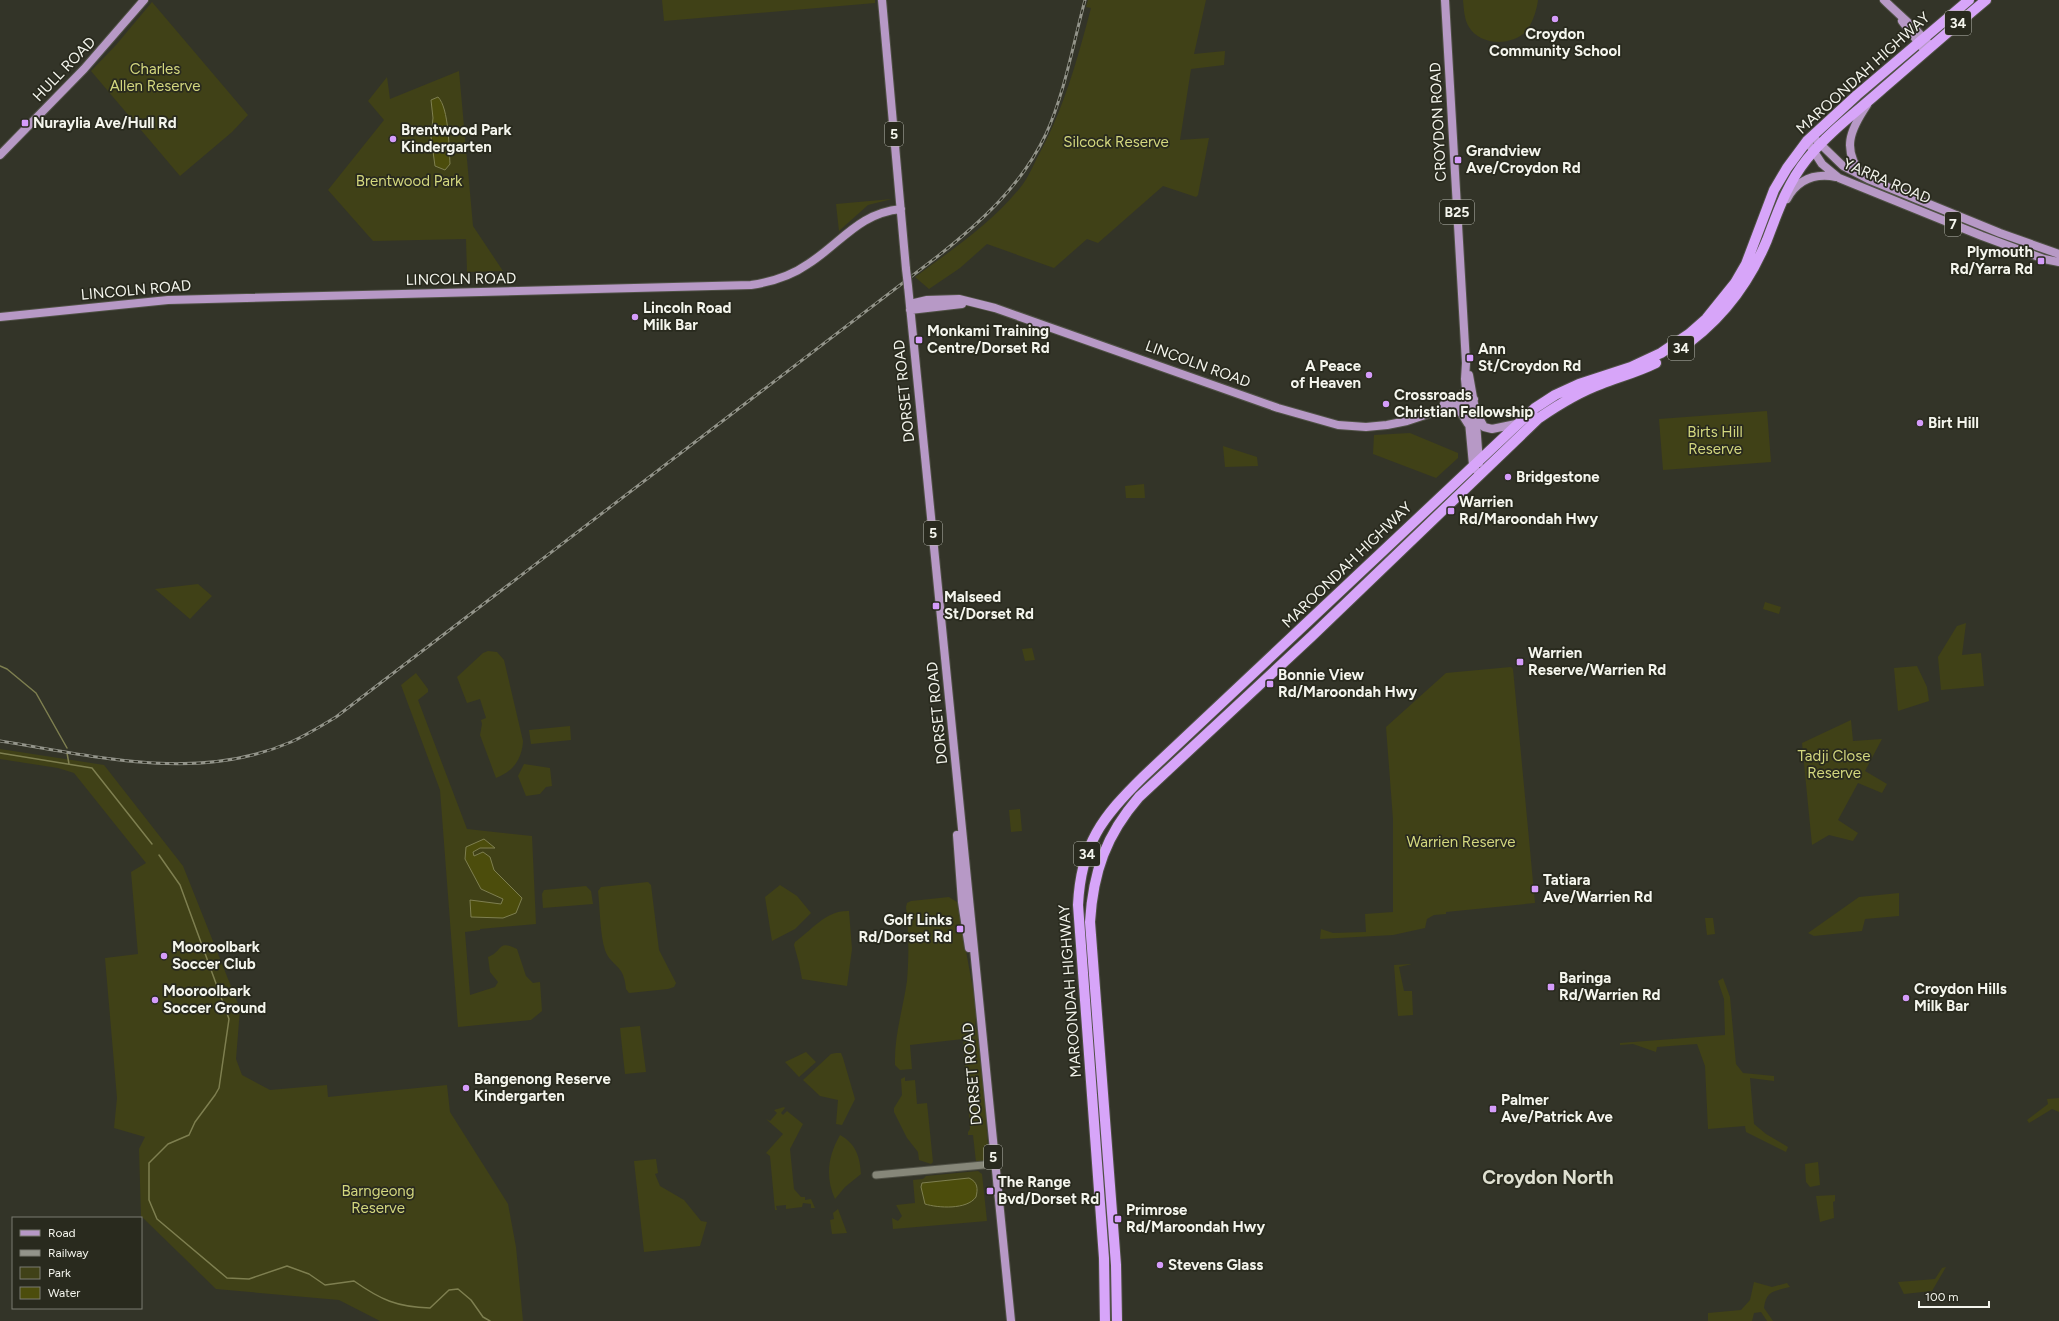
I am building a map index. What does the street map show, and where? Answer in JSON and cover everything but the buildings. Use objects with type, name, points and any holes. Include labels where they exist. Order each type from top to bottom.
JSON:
[{"type":"highway","name":"MAROONDAH HIGHWAY","points":[[1105,1321],[1104,1258],[1078,918],[1081,875],[1102,822],[1116,803],[1516,424],[1555,395],[1578,384],[1631,367],[1661,353],[1689,334],[1706,319],[1735,283],[1746,264],[1774,190],[1787,168],[1809,139],[1921,40],[1969,0]]},
{"type":"highway","name":"MAROONDAH HIGHWAY","points":[[1117,1321],[1116,1265],[1090,922],[1093,889],[1108,841],[1121,818],[1139,797],[1539,418],[1554,408],[1600,384],[1639,372],[1692,341],[1717,319],[1742,287],[1760,254],[1786,191],[1818,147],[1928,48],[1986,0]]},
{"type":"main road","name":"HULL ROAD","points":[[0,155],[88,65],[144,0]]},
{"type":"main road","name":"DORSET ROAD","points":[[882,0],[906,269],[958,778],[964,895],[978,992],[994,1164],[1011,1321]]},
{"type":"main road","name":"CROYDON ROAD","points":[[1444,0],[1466,363],[1466,388],[1476,410],[1476,462]]},
{"type":"main road","points":[[1884,0],[1928,48]]},
{"type":"main road","points":[[1868,179],[1860,171],[1853,160],[1850,150],[1850,139],[1852,129],[1870,100]]},
{"type":"main road","name":"YARRA ROAD","points":[[1809,139],[1843,166],[1868,179],[2000,233],[2059,254]]},
{"type":"main road","name":"YARRA ROAD","points":[[1818,147],[1822,164],[1839,178],[2032,254],[2059,262]]},
{"type":"main road","points":[[1771,228],[1797,186],[1816,176],[1839,178],[1840,170],[1843,166]]},
{"type":"main road","points":[[1898,202],[1901,193]]},
{"type":"main road","name":"LINCOLN ROAD","points":[[0,317],[174,300],[745,286],[771,281],[801,268],[870,217],[885,211],[901,209]]},
{"type":"main road","points":[[908,288],[917,297],[927,300]]},
{"type":"main road","name":"LINCOLN ROAD","points":[[910,307],[927,300],[959,299],[995,308],[1319,420],[1338,425],[1366,427],[1387,425],[1471,400]]},
{"type":"main road","name":"LINCOLN ROAD","points":[[910,307],[971,303]]},
{"type":"main road","name":"CROYDON ROAD","points":[[1466,363],[1471,400],[1470,426],[1479,476]]},
{"type":"main road","name":"LINCOLN ROAD","points":[[1420,416],[1463,394],[1466,388]]},
{"type":"main road","points":[[1451,406],[1456,406],[1461,410],[1470,426]]},
{"type":"main road","points":[[1476,410],[1484,427],[1492,429],[1516,424]]},
{"type":"street","points":[[876,1175],[994,1164]]},
{"type":"green space","points":[[662,0],[875,0],[875,3],[664,21]]},
{"type":"green space","name":"Silcock Reserve","points":[[1088,0],[1206,0],[1194,54],[1225,51],[1224,65],[1191,69],[1180,140],[1209,138],[1198,195],[1196,197],[1163,186],[1098,243],[1087,239],[1054,268],[987,244],[960,268],[929,289],[915,277],[986,223],[1012,198],[1028,175],[1046,142],[1062,105],[1091,8],[1086,7]]},
{"type":"green space","points":[[1463,0],[1538,0],[1532,22],[1528,29],[1522,35],[1514,39],[1497,42],[1481,38],[1469,27],[1464,14]]},
{"type":"green space","name":"Charles Allen Reserve","points":[[152,2],[248,115],[232,132],[180,176],[91,71],[116,45]]},
{"type":"green space","name":"Brentwood Park","points":[[459,71],[473,226],[503,271],[467,272],[466,239],[373,241],[328,190],[384,120],[368,101],[387,77],[390,99]]},
{"type":"green space","points":[[892,199],[868,205],[839,231],[836,204]]},
{"type":"green space","name":"Birts Hill Reserve","points":[[1767,411],[1771,462],[1663,470],[1659,419]]},
{"type":"green space","points":[[1410,433],[1458,453],[1458,458],[1436,478],[1373,454],[1374,435]]},
{"type":"green space","points":[[1223,446],[1257,457],[1258,466],[1225,467]]},
{"type":"green space","points":[[1144,484],[1145,498],[1126,498],[1125,486]]},
{"type":"green space","points":[[198,584],[212,596],[190,619],[155,589]]},
{"type":"green space","points":[[1765,602],[1781,607],[1779,614],[1763,609]]},
{"type":"green space","points":[[1966,623],[1962,655],[1981,653],[1984,686],[1941,690],[1938,657],[1957,626]]},
{"type":"green space","points":[[1032,648],[1035,660],[1025,661],[1022,649]]},
{"type":"green space","points":[[488,651],[497,652],[504,660],[523,741],[521,754],[515,764],[507,772],[496,778],[480,735],[482,724],[481,720],[486,718],[480,699],[467,703],[457,677],[483,653]]},
{"type":"green space","points":[[1917,666],[1927,687],[1929,701],[1898,711],[1894,668]]},
{"type":"green space","name":"Warrien Reserve","points":[[1511,667],[1513,669],[1535,903],[1446,912],[1446,914],[1434,915],[1427,919],[1425,928],[1393,935],[1320,939],[1321,929],[1333,933],[1366,932],[1365,914],[1393,912],[1393,819],[1386,727],[1446,673]]},
{"type":"green space","points":[[416,673],[428,689],[428,692],[418,700],[467,829],[532,836],[536,924],[480,929],[465,932],[470,995],[495,987],[498,982],[490,972],[488,957],[493,955],[503,946],[511,946],[517,949],[526,976],[533,983],[540,982],[542,1011],[531,1020],[458,1027],[440,790],[401,685]]},
{"type":"green space","name":"Tadji Close Reserve","points":[[1851,720],[1853,741],[1882,739],[1865,771],[1887,784],[1882,793],[1858,783],[1838,820],[1858,833],[1853,841],[1829,835],[1812,845],[1802,743]]},
{"type":"green space","points":[[570,726],[571,740],[531,744],[529,730]]},
{"type":"green space","name":"Barngeong Reserve","points":[[0,749],[104,765],[183,866],[240,1009],[236,1059],[242,1075],[270,1090],[327,1085],[328,1097],[447,1085],[450,1112],[508,1204],[516,1247],[523,1321],[380,1321],[339,1300],[216,1289],[141,1216],[139,1149],[145,1137],[114,1128],[117,1098],[105,958],[138,954],[131,872],[146,863],[74,773],[58,768],[0,759]]},
{"type":"green space","points":[[524,764],[550,768],[552,786],[546,787],[540,794],[526,796],[518,776]]},
{"type":"green space","points":[[1020,809],[1022,831],[1011,832],[1009,810]]},
{"type":"green space","points":[[648,882],[651,885],[659,950],[676,983],[674,987],[668,989],[629,993],[626,989],[623,974],[611,960],[603,944],[598,891],[601,887]]},
{"type":"green space","points":[[780,885],[797,896],[811,913],[795,929],[772,941],[765,897]]},
{"type":"green space","points":[[586,886],[591,891],[593,904],[543,908],[542,894],[544,890]]},
{"type":"green space","points":[[1899,893],[1899,916],[1865,919],[1862,931],[1814,936],[1808,933],[1859,897]]},
{"type":"green space","points":[[949,897],[957,902],[977,1011],[975,1026],[980,1038],[988,1147],[987,1157],[984,1161],[976,1162],[973,1135],[968,1135],[970,1129],[963,1039],[910,1045],[912,1069],[900,1070],[895,1065],[897,1033],[907,981],[907,903],[911,901]]},
{"type":"green space","points":[[849,911],[852,949],[847,986],[802,979],[794,945],[795,942],[826,917]]},
{"type":"green space","points":[[1705,918],[1713,918],[1715,934],[1707,935]]},
{"type":"green space","points":[[1412,964],[1399,967],[1404,991],[1412,991],[1413,1015],[1398,1016],[1394,965]]},
{"type":"green space","points":[[1723,978],[1730,997],[1736,1064],[1743,1073],[1774,1076],[1774,1081],[1750,1078],[1754,1124],[1766,1134],[1788,1147],[1786,1152],[1746,1132],[1745,1126],[1708,1129],[1705,1066],[1697,1044],[1657,1047],[1656,1052],[1633,1044],[1620,1045],[1620,1043],[1725,1035],[1724,999],[1718,981]]},
{"type":"green space","points":[[640,1026],[646,1072],[625,1074],[620,1028]]},
{"type":"green space","points":[[806,1052],[816,1062],[799,1077],[785,1062]]},
{"type":"green space","points":[[841,1053],[855,1099],[842,1125],[836,1124],[838,1100],[820,1096],[803,1080],[831,1054]]},
{"type":"green space","points":[[905,1077],[905,1081],[915,1080],[917,1104],[927,1103],[933,1162],[931,1164],[919,1160],[918,1152],[907,1138],[894,1112],[894,1108],[902,1095],[901,1079]]},
{"type":"green space","points":[[2059,1098],[2059,1112],[2052,1109],[2029,1123],[2027,1120],[2048,1104],[2047,1099]]},
{"type":"green space","points":[[785,1108],[781,1113],[783,1115],[787,1111],[803,1124],[790,1149],[794,1189],[801,1197],[805,1197],[805,1200],[811,1199],[815,1208],[811,1208],[811,1204],[803,1203],[802,1207],[786,1209],[786,1205],[776,1206],[777,1210],[775,1210],[770,1156],[766,1153],[783,1134],[766,1119],[770,1121],[777,1113],[774,1110]]},
{"type":"green space","points":[[840,1135],[850,1142],[856,1152],[860,1162],[861,1174],[845,1187],[835,1199],[830,1183],[829,1167],[833,1151]]},
{"type":"green space","points":[[656,1159],[658,1173],[655,1174],[660,1186],[684,1200],[701,1221],[707,1222],[700,1246],[644,1252],[634,1161]]},
{"type":"green space","points":[[1818,1162],[1820,1185],[1810,1187],[1806,1182],[1805,1164]]},
{"type":"green space","points":[[978,1171],[982,1174],[987,1221],[893,1229],[892,1218],[898,1221],[902,1216],[896,1205],[915,1203],[913,1180],[923,1179],[926,1176]]},
{"type":"green space","points":[[1835,1195],[1835,1201],[1833,1202],[1834,1218],[1820,1222],[1816,1196]]},
{"type":"green space","points":[[838,1209],[847,1233],[832,1234],[830,1220],[834,1219],[833,1213]]},
{"type":"green space","points":[[1946,1267],[1932,1291],[1904,1294],[1898,1282],[1935,1279],[1942,1268]]},
{"type":"green space","points":[[1754,1282],[1772,1287],[1787,1283],[1790,1287],[1772,1292],[1769,1294],[1765,1302],[1764,1308],[1773,1321],[1767,1321],[1761,1312],[1754,1313],[1752,1321],[1708,1321],[1708,1313],[1741,1310],[1750,1300]]},
{"type":"water","points":[[438,97],[442,102],[448,129],[450,164],[445,170],[435,166],[431,137],[433,118],[431,100]]},
{"type":"water","points":[[484,839],[495,848],[480,848],[473,852],[474,856],[483,852],[490,857],[494,870],[522,898],[516,913],[503,918],[471,917],[470,900],[501,904],[503,899],[481,889],[465,859],[466,847]]},
{"type":"water","points":[[969,1178],[976,1184],[977,1189],[976,1197],[972,1201],[952,1207],[925,1204],[921,1187],[922,1183]]},
{"type":"waterway","points":[[0,666],[7,669],[36,693],[67,748]]},
{"type":"waterway","points":[[0,753],[92,768],[152,844]]},
{"type":"waterway","points":[[67,753],[69,764]]},
{"type":"waterway","points":[[159,855],[180,885],[229,1019],[219,1088],[195,1122],[189,1135],[168,1144],[149,1163],[149,1200],[157,1219],[227,1278],[249,1279],[287,1266],[309,1274],[325,1285],[354,1281],[381,1298],[408,1306],[430,1308],[449,1290],[458,1289],[471,1300],[483,1317],[490,1321]]},
{"type":"railway","points":[[0,741],[109,759],[183,764],[219,761],[255,754],[291,742],[336,717],[938,256],[985,216],[1013,186],[1025,170],[1046,134],[1064,85],[1085,0]]},
{"type":"place","name":"Croydon Community School","points":[[1555,19]]},
{"type":"place","name":"Nuraylia Ave/Hull Rd","points":[[25,123]]},
{"type":"place","name":"Brentwood Park Kindergarten","points":[[393,139]]},
{"type":"place","name":"Grandview Ave/Croydon Rd","points":[[1458,160]]},
{"type":"place","name":"Plymouth Rd/Yarra Rd","points":[[2041,261]]},
{"type":"place","name":"Lincoln Road Milk Bar","points":[[635,317]]},
{"type":"place","name":"Monkami Training Centre/Dorset Rd","points":[[919,340]]},
{"type":"place","name":"Ann St/Croydon Rd","points":[[1470,358]]},
{"type":"place","name":"A Peace of Heaven","points":[[1369,375]]},
{"type":"place","name":"Crossroads Christian Fellowship","points":[[1386,404]]},
{"type":"place","name":"Birt Hill","points":[[1920,423]]},
{"type":"place","name":"Bridgestone","points":[[1508,477]]},
{"type":"place","name":"Warrien Rd/Maroondah Hwy","points":[[1451,511]]},
{"type":"place","name":"Malseed St/Dorset Rd","points":[[936,606]]},
{"type":"place","name":"Warrien Reserve/Warrien Rd","points":[[1520,662]]},
{"type":"place","name":"Bonnie View Rd/Maroondah Hwy","points":[[1270,684]]},
{"type":"place","name":"Tatiara Ave/Warrien Rd","points":[[1535,889]]},
{"type":"place","name":"Golf Links Rd/Dorset Rd","points":[[960,929]]},
{"type":"place","name":"Mooroolbark Soccer Club","points":[[164,956]]},
{"type":"place","name":"Baringa Rd/Warrien Rd","points":[[1551,987]]},
{"type":"place","name":"Croydon Hills Milk Bar","points":[[1906,998]]},
{"type":"place","name":"Mooroolbark Soccer Ground","points":[[155,1000]]},
{"type":"place","name":"Bangenong Reserve Kindergarten","points":[[466,1088]]},
{"type":"place","name":"Palmer Ave/Patrick Ave","points":[[1493,1109]]},
{"type":"place","name":"The Range Bvd/Dorset Rd","points":[[990,1191]]},
{"type":"place","name":"Primrose Rd/Maroondah Hwy","points":[[1118,1219]]},
{"type":"place","name":"Stevens Glass","points":[[1160,1265]]},
{"type":"district","name":"Croydon North","points":[[1548,1177]]}]
